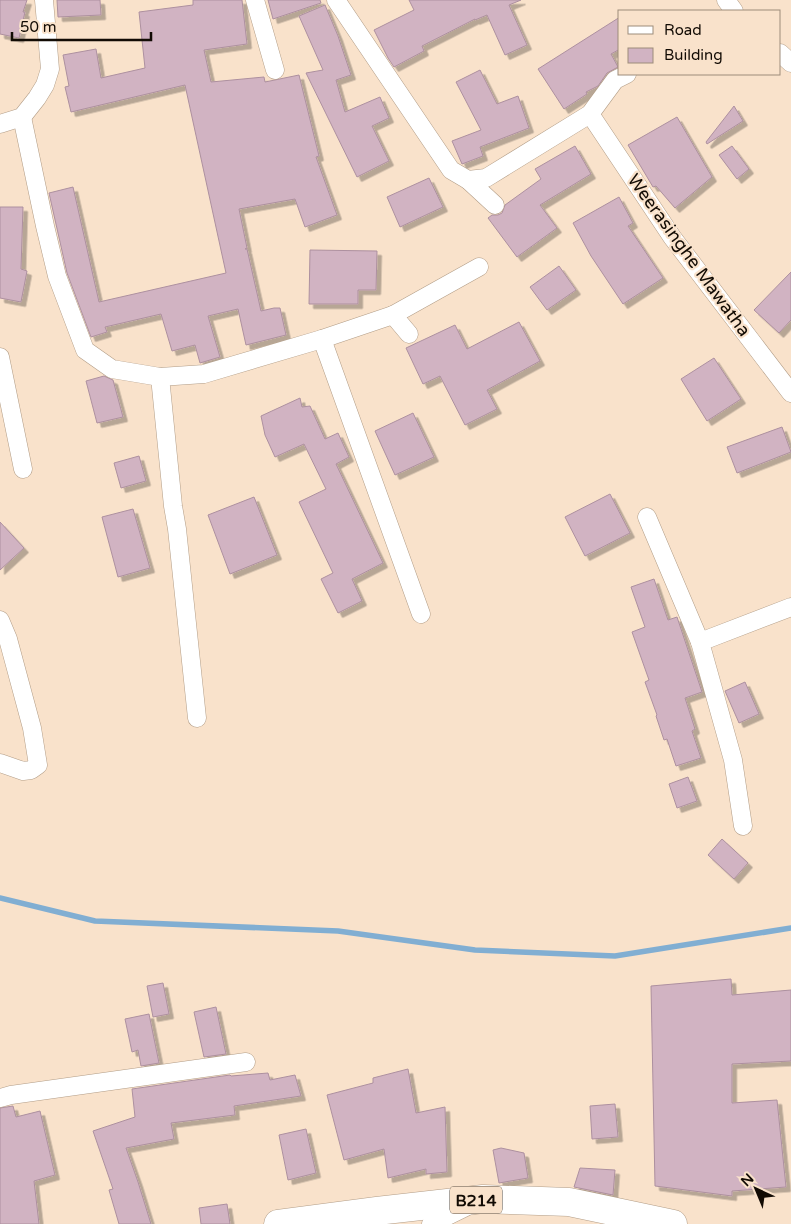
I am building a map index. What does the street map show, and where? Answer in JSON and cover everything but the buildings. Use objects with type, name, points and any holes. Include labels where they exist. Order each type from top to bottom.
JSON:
[{"type":"main road","name":"B214","points":[[278,1224],[483,1199],[569,1202],[673,1224]]},
{"type":"street","points":[[0,124],[22,117],[45,85],[50,69],[44,0]]},
{"type":"street","points":[[255,0],[275,70]]},
{"type":"street","points":[[336,0],[451,170],[468,180],[495,205]]},
{"type":"street","points":[[781,54],[791,64]]},
{"type":"street","points":[[468,180],[486,178],[590,114],[616,80],[625,75]]},
{"type":"street","name":"Weerasinghe Mawatha","points":[[590,114],[672,236],[791,393]]},
{"type":"street","points":[[22,117],[57,276],[85,350],[112,369],[160,376],[204,374],[322,339],[393,315],[479,267]]},
{"type":"street","points":[[393,315],[409,334]]},
{"type":"street","points":[[322,339],[421,614]]},
{"type":"street","points":[[0,357],[23,468]]},
{"type":"street","points":[[160,376],[197,718]]},
{"type":"street","points":[[647,517],[700,642],[733,760],[743,826]]},
{"type":"street","points":[[700,642],[791,607]]},
{"type":"street","points":[[0,620],[8,638],[32,728],[38,765],[31,770],[23,771],[0,764]]},
{"type":"street","points":[[0,1098],[246,1062]]},
{"type":"street","points":[[431,1224],[483,1199]]},
{"type":"waterway","points":[[0,898],[95,921],[338,931],[475,950],[615,956],[791,928]]}]
